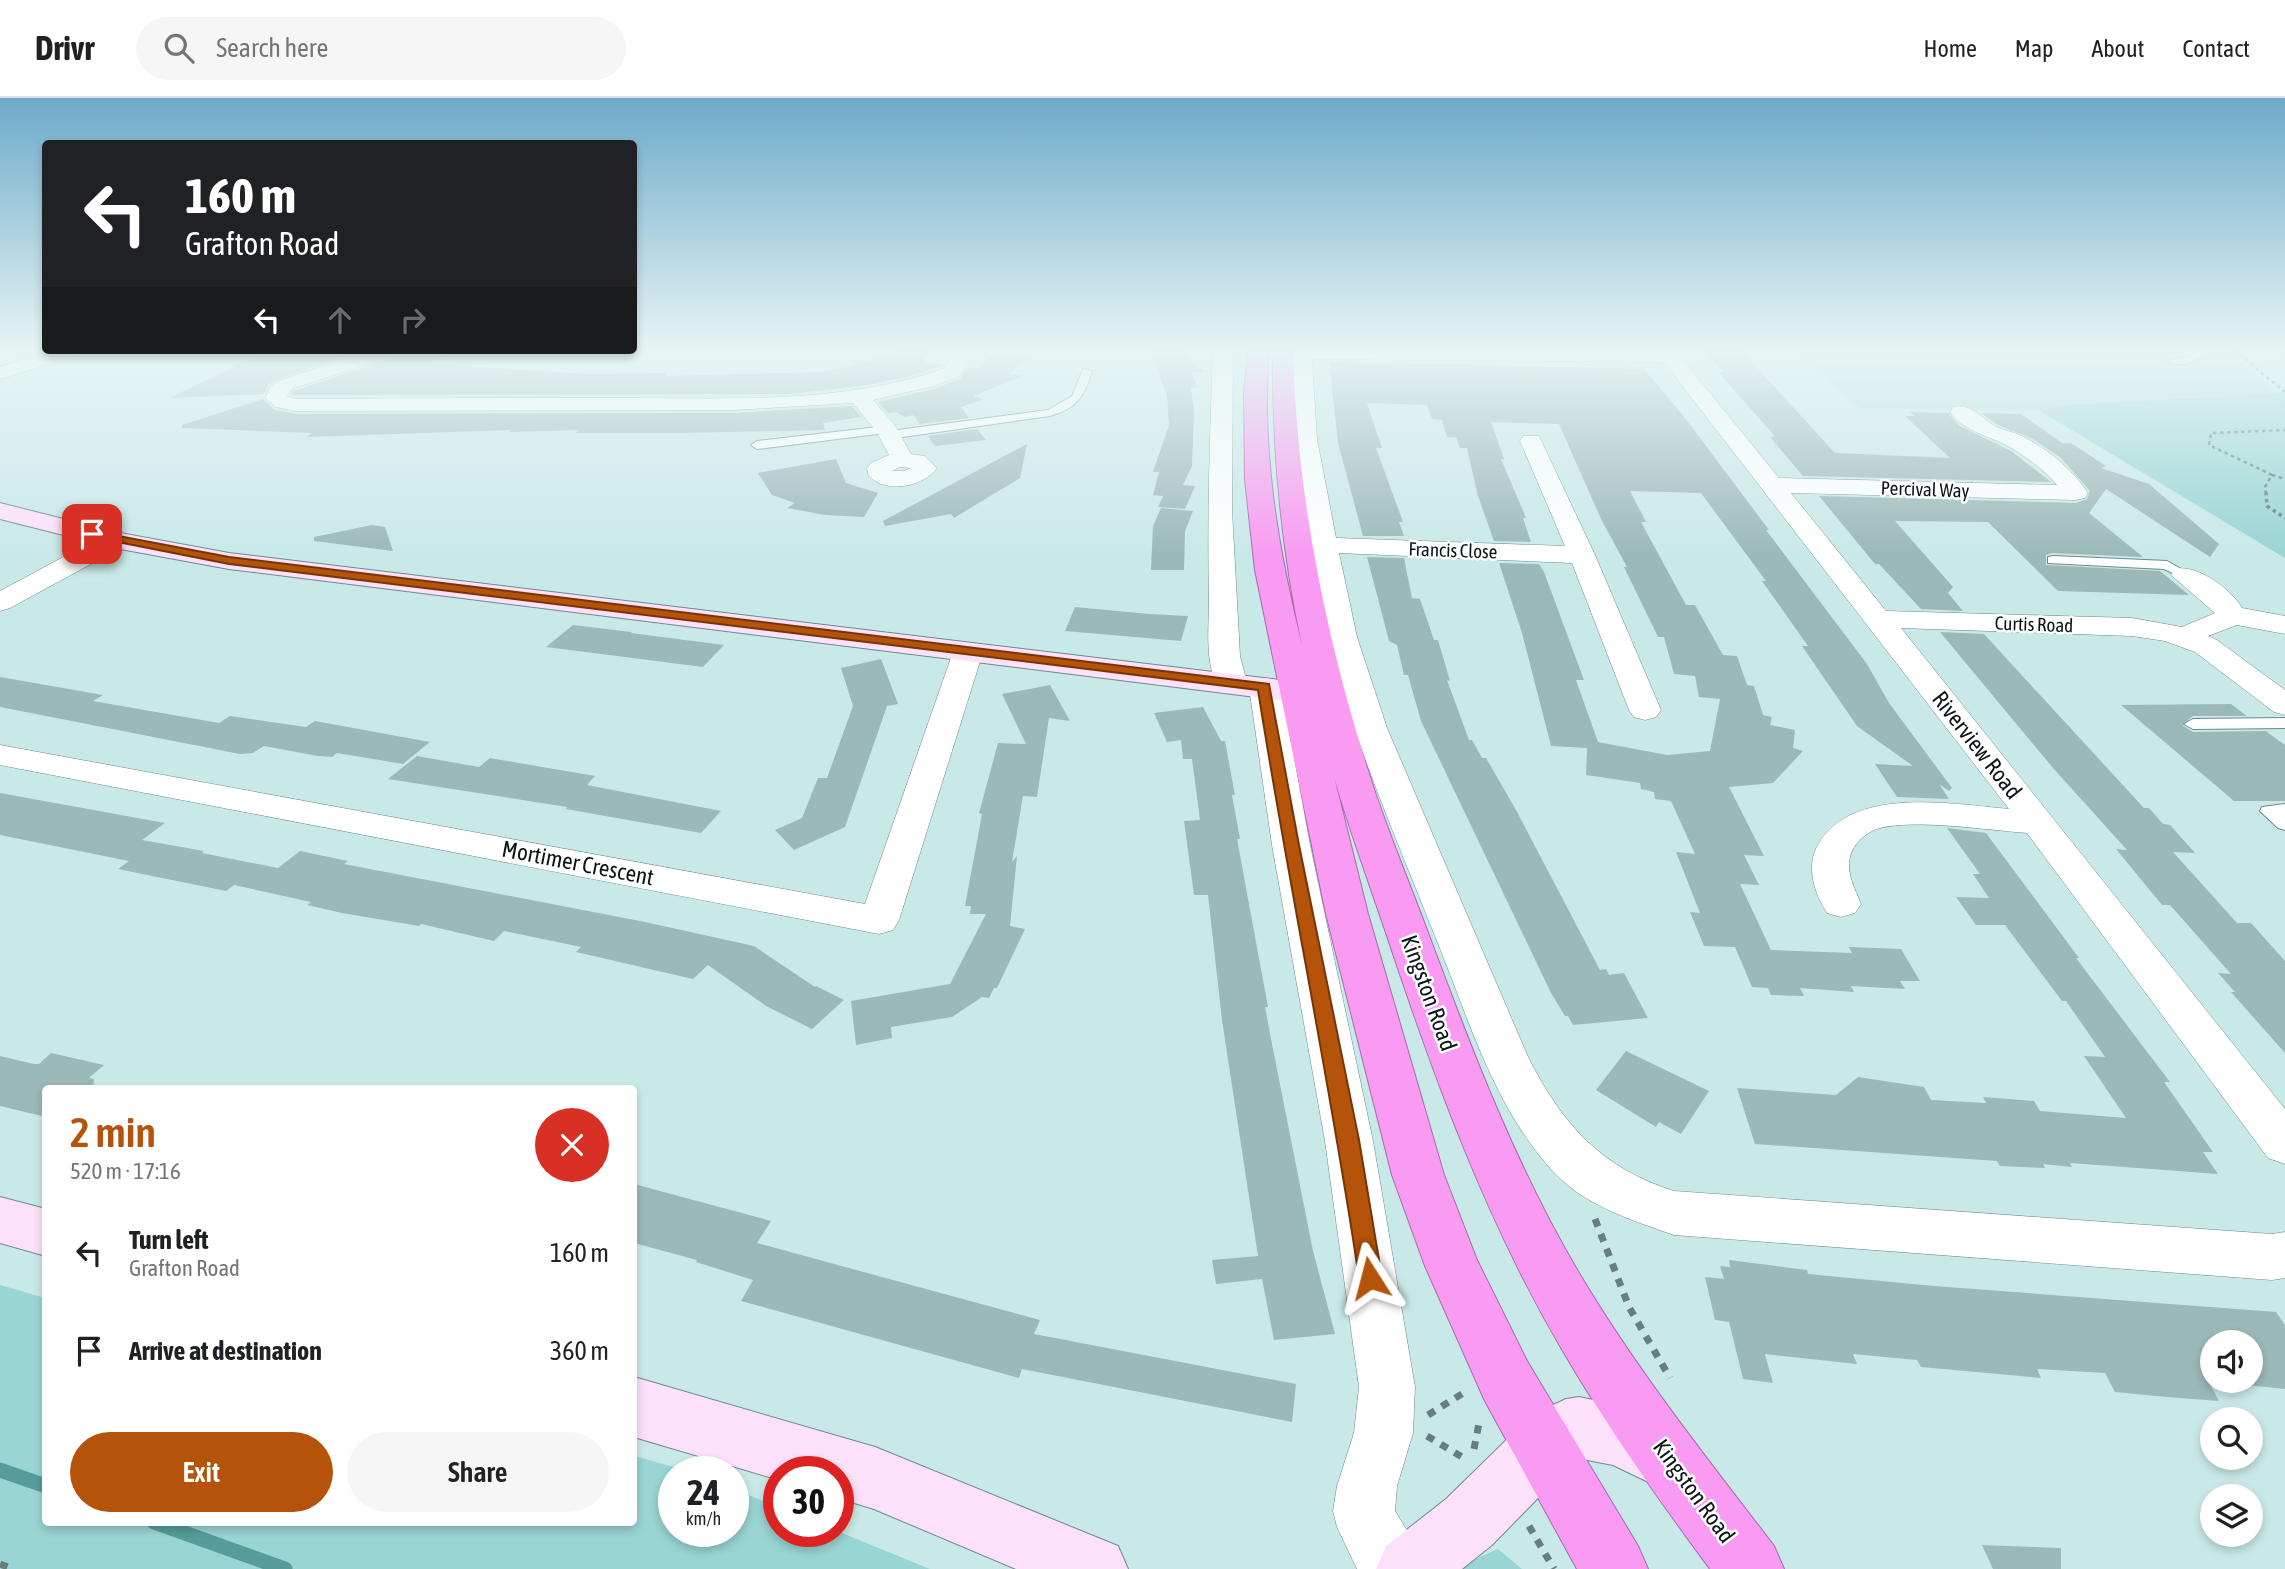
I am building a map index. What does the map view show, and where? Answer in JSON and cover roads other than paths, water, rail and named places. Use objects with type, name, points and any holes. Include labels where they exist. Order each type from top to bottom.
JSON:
[{"type":"highway","points":[[1256,419],[1258,480],[1269,570],[1264,687],[1348,914],[1418,1175],[1452,1266],[1506,1381],[1615,1569]]},
{"type":"highway","name":"Kingston Road","points":[[1284,419],[1299,554],[1312,618],[1352,776],[1425,985],[1473,1108],[1557,1289],[1616,1384],[1738,1556]]},
{"type":"street","points":[[877,419],[903,455],[903,460]]},
{"type":"street","points":[[1221,419],[1219,510],[1224,656],[1264,687],[1291,845],[1349,1140],[1387,1387],[1386,1419],[1380,1449],[1365,1489],[1364,1512],[1373,1536],[1395,1569]]},
{"type":"street","points":[[1302,419],[1346,651],[1368,720],[1403,811],[1512,1070],[1544,1124],[1567,1154],[1591,1177],[1622,1196],[1674,1213],[2272,1257],[2285,1255]]},
{"type":"street","name":"Riverview Road","points":[[1720,419],[2038,822],[2285,1144]]},
{"type":"street","name":"Percival Way","points":[[1773,485],[2077,494],[2059,472],[2043,459],[2013,440],[1988,431],[1970,419]]},
{"type":"street","points":[[1531,441],[1582,555],[1645,710]]},
{"type":"street","points":[[0,511],[115,540],[229,561],[1264,687]]},
{"type":"street","points":[[0,602],[115,540]]},
{"type":"street","name":"Francis Close","points":[[1324,545],[1582,555]]},
{"type":"street","points":[[2185,575],[2225,604],[2231,615]]},
{"type":"street","points":[[2231,615],[2285,625]]},
{"type":"street","points":[[2188,638],[2197,628],[2227,619],[2231,615]]},
{"type":"street","name":"Curtis Road","points":[[1879,619],[2132,627],[2188,638],[2206,646],[2285,705]]},
{"type":"street","name":"Mortimer Crescent","points":[[0,755],[884,934],[968,652]]},
{"type":"street","points":[[1841,904],[1830,871],[1830,860],[1836,842],[1867,820],[1893,816],[2038,822]]},
{"type":"street","points":[[0,1220],[42,1232]]},
{"type":"street","points":[[637,1408],[875,1478],[1088,1568]]},
{"type":"street","points":[[1409,1569],[1469,1522],[1544,1447],[1568,1429],[1588,1428],[1643,1446],[1674,1464]]},
{"type":"lane","points":[[757,445],[1002,419]]},
{"type":"lane","points":[[2053,560],[2167,565],[2185,575]]},
{"type":"lane","points":[[2193,724],[2285,723]]},
{"type":"lane","points":[[2285,810],[2269,811],[2285,824]]},
{"type":"waterway","points":[[0,1470],[42,1485]]},
{"type":"waterway","points":[[165,1526],[285,1569]]}]
